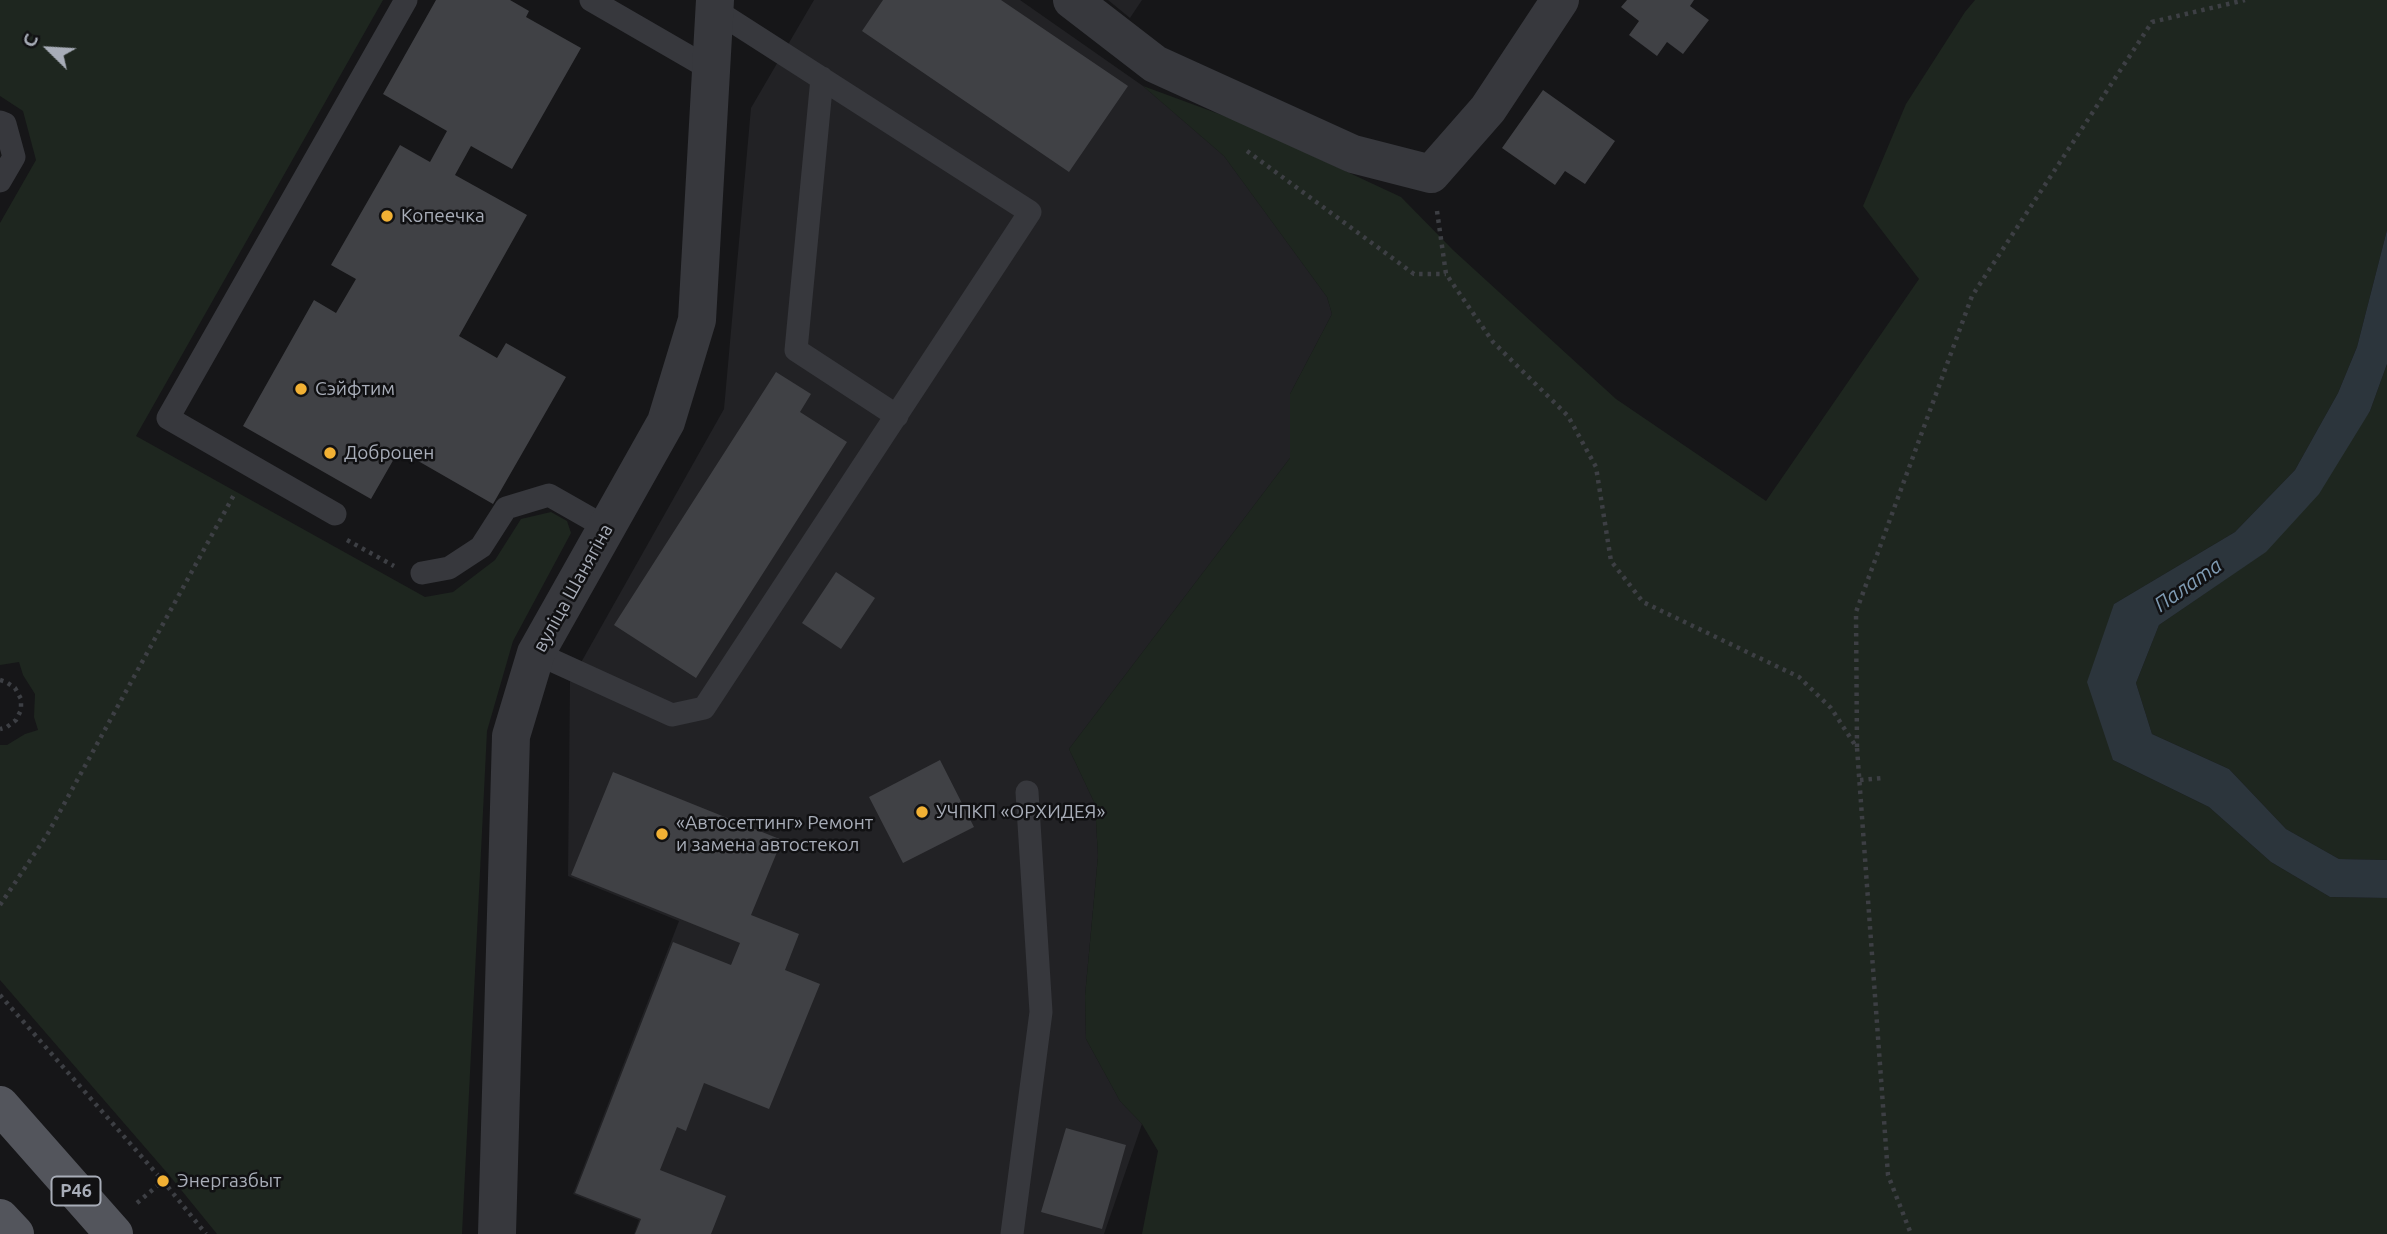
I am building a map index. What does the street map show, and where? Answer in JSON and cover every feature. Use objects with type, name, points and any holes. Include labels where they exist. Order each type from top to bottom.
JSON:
[{"type":"main road","name":"Р46","points":[[0,1104],[114,1234]]},
{"type":"main road","points":[[0,1218],[15,1234]]},
{"type":"street","points":[[1072,0],[1155,64],[1353,154],[1431,174],[1488,109],[1560,0]]},
{"type":"street","name":"вуліца Шанягіна","points":[[497,1234],[511,736],[536,653],[666,422],[696,320],[715,5]]},
{"type":"lane","points":[[335,514],[168,418],[406,0]]},
{"type":"lane","points":[[591,0],[712,70]]},
{"type":"lane","points":[[536,653],[672,715],[704,708],[1030,212],[822,78],[715,5]]},
{"type":"lane","points":[[822,78],[796,350],[897,416]]},
{"type":"lane","points":[[0,122],[5,124],[14,157],[0,181]]},
{"type":"lane","points":[[422,573],[449,568],[481,547],[506,508],[550,495],[607,528]]},
{"type":"lane","points":[[1012,1234],[1041,1012],[1027,792]]},
{"type":"path","points":[[1911,1234],[1888,1175],[1857,748],[1856,612],[1972,296],[2152,22],[2245,0]]},
{"type":"path","points":[[1236,144],[1414,274],[1446,274]]},
{"type":"path","points":[[1431,174],[1446,274],[1493,342],[1568,416],[1596,467],[1611,561],[1643,602],[1799,677],[1831,708],[1857,748]]},
{"type":"path","points":[[0,905],[47,835],[250,465]]},
{"type":"path","points":[[335,514],[341,537],[404,571],[422,573]]},
{"type":"path","points":[[0,680],[15,688],[21,699],[21,710],[16,720],[0,729]]},
{"type":"path","points":[[1860,780],[1883,778]]},
{"type":"path","points":[[0,995],[206,1234]]},
{"type":"shaded area","points":[[0,0],[383,0],[136,436],[425,597],[453,592],[495,560],[521,519],[551,512],[567,521],[571,533],[513,641],[487,731],[462,1234],[217,1234],[0,980],[0,745],[7,745],[38,730],[34,717],[35,694],[23,675],[19,662],[0,665],[0,223],[36,160],[23,111],[0,96]]},
{"type":"shaded area","points":[[814,0],[1020,0],[1143,86],[1224,156],[1327,297],[1332,314],[1290,394],[1290,458],[1069,749],[1095,804],[1098,856],[1085,996],[1086,1039],[1120,1101],[1142,1124],[1104,1234],[634,1234],[639,1220],[573,1194],[679,921],[568,876],[570,682],[724,409],[751,108]]},
{"type":"shaded area","points":[[1108,0],[1142,0],[1130,18]]},
{"type":"shaded area","points":[[1975,0],[2387,0],[2387,230],[2357,347],[2338,393],[2295,470],[2235,532],[2114,604],[2113,760],[2209,807],[2271,862],[2330,897],[2387,898],[2387,1234],[1142,1234],[1158,1151],[1142,1124],[1120,1101],[1086,1039],[1085,996],[1098,856],[1095,804],[1069,749],[1290,458],[1290,394],[1332,314],[1327,297],[1224,156],[1143,86],[1238,121],[1401,197],[1453,250],[1616,399],[1766,501],[1919,279],[1863,206],[1906,104]]},
{"type":"shaded area","points":[[2387,364],[2387,860],[2339,859],[2286,829],[2229,769],[2152,734],[2136,683],[2159,625],[2265,552],[2370,411]]},
{"type":"water","name":"Палата","points":[[2387,230],[2387,364],[2370,411],[2319,494],[2266,552],[2159,625],[2136,683],[2152,734],[2229,769],[2286,829],[2339,859],[2387,860],[2387,898],[2330,897],[2271,862],[2209,807],[2113,760],[2087,682],[2114,604],[2235,532],[2295,470],[2338,393],[2357,347]]},
{"type":"building","points":[[436,0],[510,0],[529,11],[526,17],[581,48],[512,169],[471,146],[455,175],[527,215],[459,336],[497,358],[506,343],[566,377],[493,504],[399,450],[371,499],[243,426],[314,300],[336,313],[356,279],[331,265],[400,145],[430,162],[447,131],[383,94]]},
{"type":"building","points":[[883,0],[1001,0],[1128,86],[1069,172],[862,31]]},
{"type":"building","points":[[1627,0],[1694,0],[1690,6],[1709,20],[1683,54],[1667,42],[1657,56],[1629,35],[1639,21],[1621,7]]},
{"type":"building","points":[[1543,90],[1615,141],[1585,184],[1565,171],[1555,185],[1502,148]]},
{"type":"building","points":[[776,372],[811,394],[800,412],[847,442],[696,678],[614,625]]},
{"type":"building","points":[[836,572],[875,598],[841,649],[802,623]]},
{"type":"building","name":"УЧПКП «ОРХИДЕЯ»","points":[[940,760],[974,827],[903,863],[869,797]]},
{"type":"building","points":[[613,772],[782,840],[751,915],[799,934],[785,970],[820,984],[769,1109],[704,1083],[686,1131],[677,1127],[660,1170],[726,1196],[711,1234],[635,1234],[641,1219],[575,1193],[673,942],[731,965],[740,943],[571,875]]},
{"type":"building","points":[[1066,1128],[1126,1145],[1102,1229],[1041,1212]]},
{"type":"place","name":"Копеечка","points":[[387,216]]},
{"type":"place","name":"Сэйфтим","points":[[301,389]]},
{"type":"place","name":"Доброцен","points":[[330,453]]},
{"type":"place","name":"УЧПКП «ОРХИДЕЯ»","points":[[922,812]]},
{"type":"place","name":"«Автосеттинг» Ремонт и замена автостекол","points":[[662,834]]},
{"type":"place","name":"Энергазбыт","points":[[163,1181]]}]
